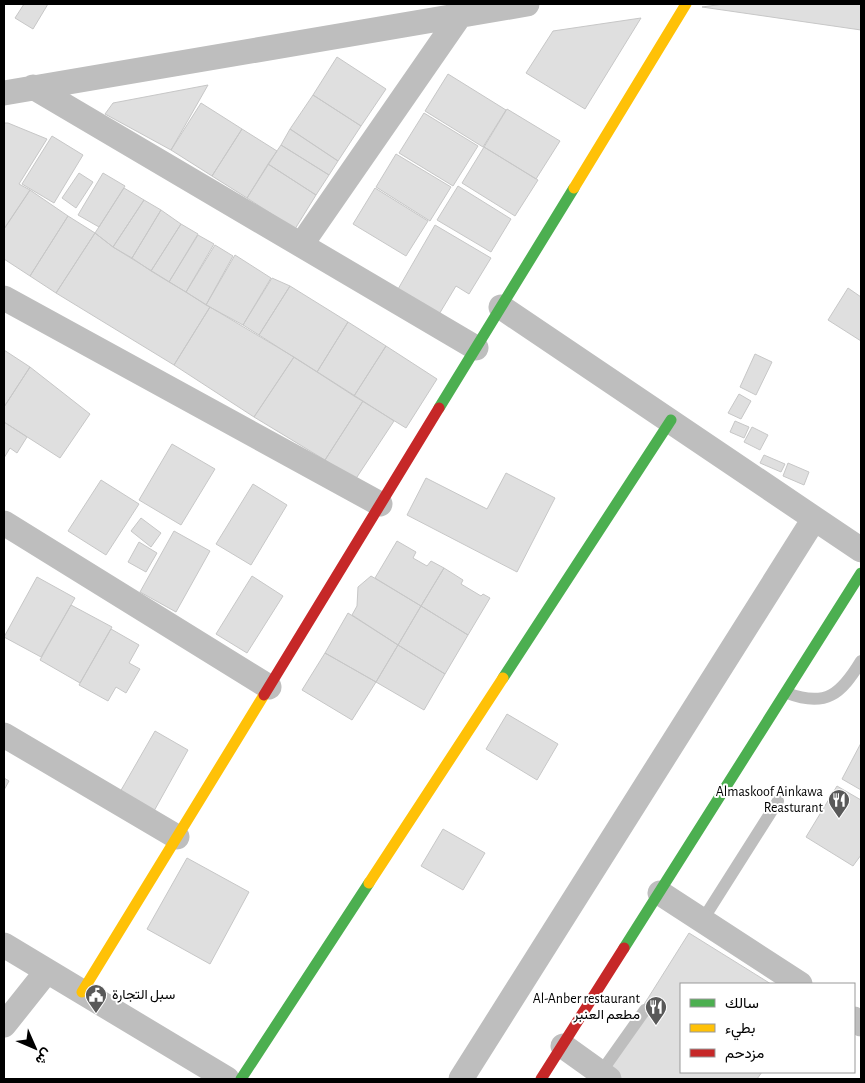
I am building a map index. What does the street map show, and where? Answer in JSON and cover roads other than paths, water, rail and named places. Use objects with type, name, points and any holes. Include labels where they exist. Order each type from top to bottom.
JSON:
[{"type":"street","points":[[4,93],[527,4]]},
{"type":"street","points":[[82,992],[686,4]]},
{"type":"street","points":[[301,245],[461,14]]},
{"type":"street","points":[[32,87],[476,348]]},
{"type":"street","points":[[4,298],[380,504]]},
{"type":"street","points":[[501,307],[861,550]]},
{"type":"street","points":[[241,1079],[671,420]]},
{"type":"street","points":[[461,1079],[814,519]]},
{"type":"street","points":[[4,523],[268,687]]},
{"type":"street","points":[[541,1079],[787,694],[861,573]]},
{"type":"street","points":[[4,734],[177,836]]},
{"type":"street","points":[[660,893],[798,983]]},
{"type":"street","points":[[4,945],[227,1079]]},
{"type":"street","points":[[4,1025],[47,971]]},
{"type":"street","points":[[563,1046],[607,1077]]},
{"type":"lane","points":[[787,694],[802,699],[819,700],[834,695],[848,682],[861,661]]},
{"type":"lane","points":[[702,921],[778,801]]},
{"type":"lane","points":[[607,1077],[604,1068],[645,1010]]},
{"type":"place","name":"Almaskoof Ainkawa Reasturant","points":[[839,819]]},
{"type":"place","name":"سبل التجارة","points":[[96,1014]]},
{"type":"place","name":"Al-Anber restaurant مطعم العنبر","points":[[656,1026]]}]
